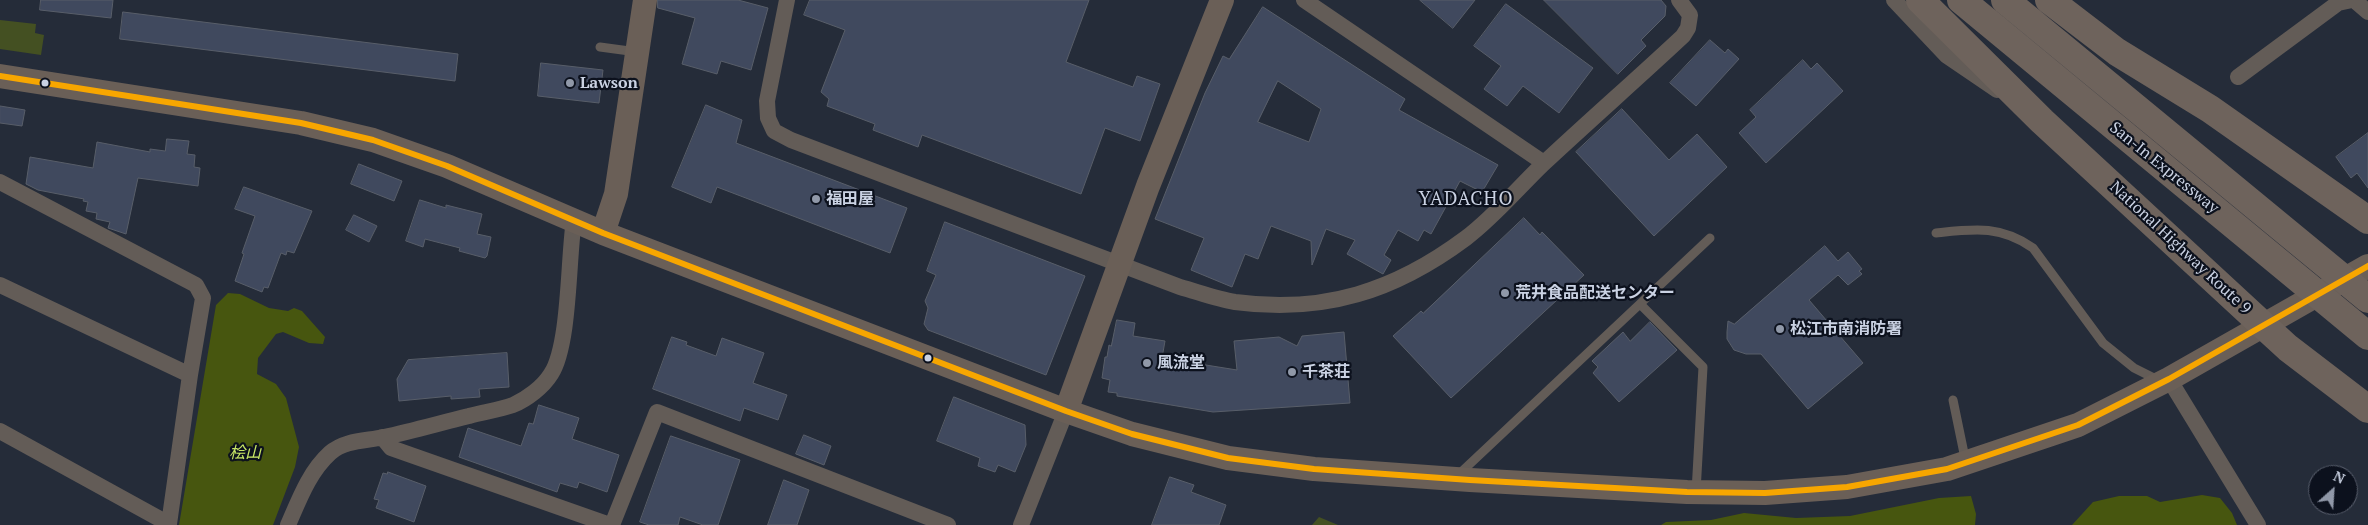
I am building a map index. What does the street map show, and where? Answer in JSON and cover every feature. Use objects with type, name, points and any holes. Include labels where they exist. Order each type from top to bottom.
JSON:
[{"type":"highway","name":"National Highway Route 9","points":[[1920,0],[2042,121],[2288,348],[2368,408]]},
{"type":"highway","name":"San-In Expressway","points":[[1961,0],[2367,335]]},
{"type":"highway","name":"San-In Expressway","points":[[2005,0],[2368,299]]},
{"type":"highway","points":[[2048,0],[2118,52],[2210,109],[2368,220]]},
{"type":"street","points":[[603,232],[616,194],[645,0]]},
{"type":"street","points":[[787,0],[767,101],[768,118],[774,131],[791,140],[1180,287],[1234,302],[1289,305],[1340,300],[1383,287],[1423,266],[1467,237],[1544,163],[1683,36],[1688,28],[1690,14],[1679,0]]},
{"type":"street","points":[[1021,525],[1066,412],[1120,264],[1222,0]]},
{"type":"street","points":[[1304,0],[1544,163]]},
{"type":"street","points":[[1894,0],[1947,56],[2042,121]]},
{"type":"street","points":[[2238,77],[2338,2],[2353,0],[2368,12]]},
{"type":"street","points":[[0,76],[300,123],[373,140],[447,166],[603,232],[1066,412],[1132,434],[1228,458],[1314,469],[1453,479],[1696,492],[1765,493],[1847,487],[1947,469],[2078,424],[2166,381],[2368,266]]},
{"type":"street","points":[[0,182],[196,285],[203,298],[169,524],[0,431]]},
{"type":"street","points":[[288,525],[302,492],[330,453],[352,442],[382,437],[513,404],[534,392],[552,374],[561,346],[564,325],[569,249],[574,220]]},
{"type":"street","points":[[0,285],[190,375]]},
{"type":"street","points":[[2166,381],[2258,525]]},
{"type":"street","points":[[382,437],[391,448],[611,525],[657,412],[948,525]]},
{"type":"lane","points":[[600,47],[637,52]]},
{"type":"lane","points":[[1936,233],[1983,229],[2009,234],[2022,240],[2037,254],[2103,343],[2134,368],[2166,381]]},
{"type":"lane","points":[[1453,479],[1710,238]]},
{"type":"lane","points":[[1640,304],[1703,367],[1696,492]]},
{"type":"lane","points":[[1953,400],[1966,463]]},
{"type":"green space","points":[[0,20],[36,24],[35,33],[44,35],[41,55],[0,49]]},
{"type":"green space","name":"桧山","points":[[228,293],[240,294],[269,308],[288,311],[294,308],[302,311],[325,337],[323,344],[309,343],[283,332],[276,334],[258,358],[257,374],[276,384],[286,398],[299,447],[295,467],[273,525],[179,525],[216,305]]},
{"type":"green space","points":[[2202,495],[2220,498],[2232,513],[2237,525],[2072,525],[2093,502],[2119,496],[2147,496],[2160,502]]},
{"type":"green space","points":[[1971,496],[1976,514],[1975,525],[1661,525],[1666,522],[1711,520],[1744,513],[1796,518],[1850,516],[1939,498]]},
{"type":"green space","points":[[1319,517],[1338,525],[1312,525]]},
{"type":"building","points":[[41,0],[113,0],[111,18],[40,10]]},
{"type":"building","points":[[658,0],[738,0],[768,8],[751,70],[721,61],[717,74],[682,64],[695,18],[658,8]]},
{"type":"building","points":[[810,0],[1089,0],[1066,62],[1133,87],[1137,76],[1160,84],[1140,141],[1105,128],[1081,194],[922,135],[918,147],[873,130],[875,124],[827,106],[829,99],[821,92],[845,30],[804,15]]},
{"type":"building","points":[[1420,0],[1475,0],[1453,28]]},
{"type":"building","points":[[1544,0],[1661,0],[1666,6],[1665,16],[1641,40],[1646,46],[1618,74]]},
{"type":"building","points":[[1506,4],[1593,68],[1559,113],[1523,86],[1507,106],[1484,89],[1501,66],[1474,46]]},
{"type":"building","points":[[1263,7],[1405,99],[1399,110],[1498,165],[1482,192],[1460,181],[1431,234],[1424,230],[1418,241],[1398,230],[1384,255],[1391,260],[1383,274],[1347,254],[1355,240],[1326,229],[1312,265],[1311,241],[1271,226],[1258,259],[1245,254],[1232,287],[1191,270],[1204,238],[1155,219],[1205,93],[1223,56],[1229,59]],"holes":[[[1278,81],[1321,109],[1309,142],[1258,122]]]},
{"type":"building","points":[[123,12],[458,54],[455,81],[120,39]]},
{"type":"building","points":[[1710,40],[1725,53],[1728,49],[1739,59],[1696,106],[1670,83]]},
{"type":"building","points":[[1803,60],[1811,69],[1817,63],[1843,91],[1766,163],[1739,133],[1756,117],[1750,110]]},
{"type":"building","name":"Lawson","points":[[541,63],[603,70],[599,103],[538,96]]},
{"type":"building","name":"福田屋","points":[[706,105],[742,120],[736,143],[907,208],[890,253],[717,187],[711,203],[672,187]]},
{"type":"building","points":[[0,106],[25,110],[22,126],[0,123]]},
{"type":"building","points":[[1622,109],[1669,160],[1697,134],[1727,167],[1654,236],[1576,152]]},
{"type":"building","points":[[2368,133],[2368,188],[2357,173],[2351,178],[2336,157]]},
{"type":"building","points":[[167,139],[189,141],[187,154],[195,155],[194,167],[200,168],[198,186],[138,178],[126,234],[108,228],[110,222],[96,219],[97,213],[86,211],[88,202],[83,201],[84,199],[38,190],[26,184],[30,157],[93,168],[97,142],[150,152],[150,149],[165,151]]},
{"type":"building","points":[[359,164],[402,181],[394,201],[351,184]]},
{"type":"building","points":[[244,187],[312,211],[294,253],[287,251],[286,255],[281,253],[268,288],[264,287],[262,292],[235,281],[244,254],[242,253],[255,216],[235,209]]},
{"type":"building","points":[[420,200],[446,208],[446,205],[482,214],[477,234],[491,237],[487,256],[485,258],[459,251],[460,248],[425,239],[423,247],[406,241]]},
{"type":"building","points":[[354,215],[377,226],[369,242],[346,230]]},
{"type":"building","name":"荒井食品配送センター","points":[[1524,218],[1540,235],[1542,232],[1584,275],[1451,398],[1393,336],[1421,311],[1423,313]]},
{"type":"building","points":[[945,222],[1085,276],[1046,375],[928,330],[924,324],[928,308],[925,301],[936,275],[927,271]]},
{"type":"building","name":"松江市南消防署","points":[[1825,246],[1838,261],[1848,252],[1862,269],[1859,271],[1862,274],[1848,285],[1838,275],[1809,300],[1863,363],[1808,409],[1761,354],[1746,354],[1734,350],[1727,339],[1728,321],[1734,324]]},
{"type":"building","points":[[1117,320],[1135,323],[1133,336],[1165,341],[1162,358],[1237,370],[1234,341],[1279,337],[1297,346],[1302,336],[1344,332],[1350,403],[1213,412],[1117,396],[1117,393],[1108,392],[1110,380],[1102,378],[1105,357],[1107,357],[1109,345],[1111,346]]},
{"type":"building","points":[[1650,322],[1677,350],[1619,402],[1593,373],[1598,367],[1592,361],[1623,332],[1630,341]]},
{"type":"building","points":[[672,337],[687,342],[686,345],[716,356],[722,338],[764,353],[753,383],[787,395],[778,420],[744,408],[740,421],[653,389]]},
{"type":"building","points":[[507,353],[509,387],[479,389],[480,397],[451,399],[451,396],[399,401],[397,379],[408,360]]},
{"type":"building","points":[[954,397],[1025,425],[1026,445],[1015,472],[998,465],[995,472],[978,466],[980,458],[937,441]]},
{"type":"building","points":[[539,405],[579,418],[572,439],[619,455],[607,492],[579,482],[577,488],[560,483],[557,492],[459,457],[468,428],[521,446],[529,423],[533,424]]},
{"type":"building","points":[[804,435],[831,446],[824,465],[796,454]]},
{"type":"building","points":[[671,436],[740,460],[718,525],[703,525],[680,517],[678,525],[649,525],[640,522]]},
{"type":"building","points":[[388,472],[426,486],[414,522],[376,508],[379,500],[374,499],[383,473],[387,474]]},
{"type":"building","points":[[1170,477],[1194,485],[1191,492],[1226,505],[1219,525],[1152,525]]},
{"type":"building","points":[[784,480],[809,490],[797,525],[768,525]]},
{"type":"transit line","points":[[0,76],[301,123],[373,140],[447,166],[603,233],[1066,411],[1132,434],[1228,458],[1314,469],[1687,492],[1765,493],[1847,487],[1947,469],[2078,425],[2169,379],[2368,266]]},
{"type":"place","name":"Lawson","points":[[570,83]]},
{"type":"place","name":"福田屋","points":[[816,199]]},
{"type":"place","name":"荒井食品配送センター","points":[[1505,293]]},
{"type":"place","name":"松江市南消防署","points":[[1780,329]]},
{"type":"place","name":"風流堂","points":[[1147,363]]},
{"type":"place","name":"千茶荘","points":[[1292,372]]},
{"type":"district","name":"YADACHO","points":[[1466,200]]}]
